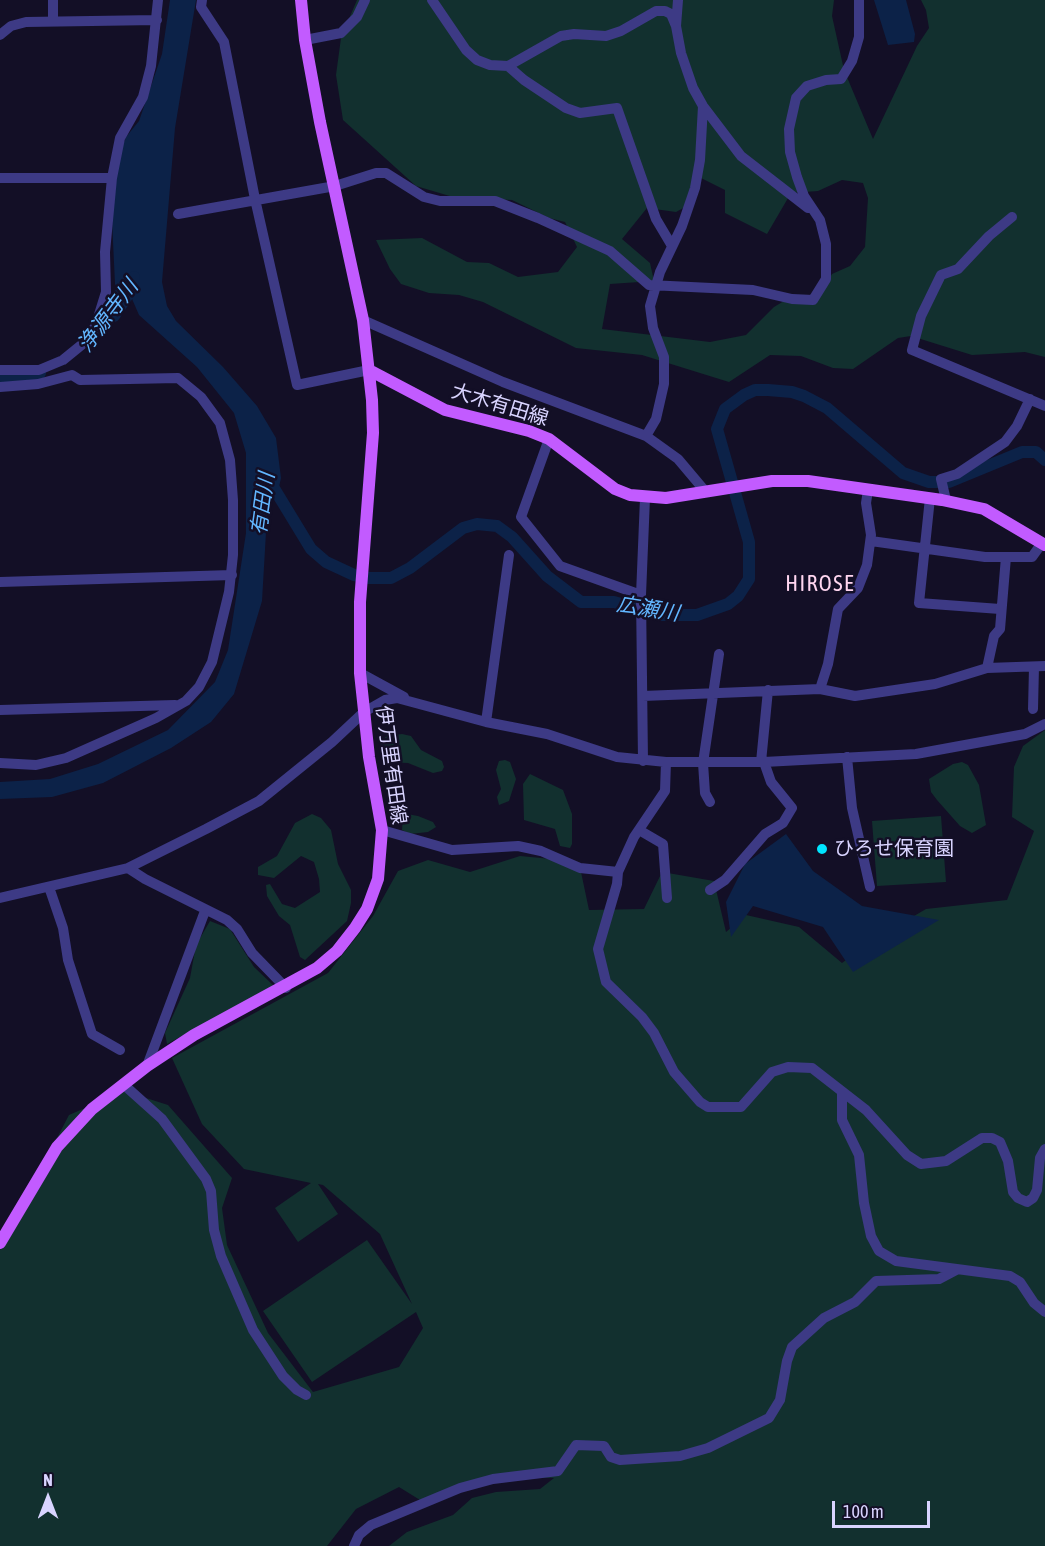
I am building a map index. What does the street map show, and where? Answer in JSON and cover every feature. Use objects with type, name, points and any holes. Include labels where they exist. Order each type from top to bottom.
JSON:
[{"type":"main road","points":[[301,0],[305,40],[363,320],[369,370]]},
{"type":"main road","name":"大木有田線","points":[[369,370],[445,410],[529,431],[549,440],[615,489],[645,498],[666,498],[772,481],[808,481],[939,498],[984,509],[1044,544]]},
{"type":"main road","name":"伊万里有田線","points":[[0,1243],[57,1147],[92,1109],[147,1066],[194,1035],[286,988],[317,968],[337,951],[367,909],[378,879],[382,830],[369,757],[360,673],[360,602],[373,434],[369,370]]},
{"type":"street","points":[[53,0],[53,21]]},
{"type":"street","points":[[0,370],[46,368],[70,356],[90,338],[106,292],[105,252],[112,178],[120,138],[143,97],[151,66],[158,0]]},
{"type":"street","points":[[202,0],[201,7],[224,42],[255,199],[297,385],[369,370]]},
{"type":"street","points":[[305,40],[341,33],[357,17],[365,0]]},
{"type":"street","points":[[432,0],[447,24],[477,60],[490,65],[508,66],[561,36],[574,34],[606,36],[621,32],[657,11],[671,14],[686,71],[703,106],[741,156],[816,213]]},
{"type":"street","points":[[676,26],[678,0]]},
{"type":"street","points":[[178,214],[335,186],[376,173],[386,173],[424,197],[440,201],[495,201],[610,251],[649,285],[655,287],[753,290],[792,299],[813,300],[826,279],[828,259],[823,229],[797,177],[790,152],[789,129],[796,98],[807,86],[841,79],[852,61],[859,37],[859,0]]},
{"type":"street","points":[[0,35],[20,24],[53,21],[157,20]]},
{"type":"street","points":[[508,66],[524,80],[566,108],[580,113],[616,108],[657,219],[672,246]]},
{"type":"street","points":[[646,436],[656,419],[664,384],[664,357],[651,316],[655,287],[682,226],[695,188],[700,160],[703,106]]},
{"type":"street","points":[[0,178],[112,178]]},
{"type":"street","points":[[1012,217],[988,236],[958,269],[941,275],[921,316],[912,350],[1045,406]]},
{"type":"street","points":[[363,320],[503,381],[646,436],[678,459],[705,491]]},
{"type":"street","points":[[0,387],[38,384],[72,375],[80,380],[178,378],[189,385],[210,407],[226,440],[233,500],[231,575],[223,621],[212,662],[199,687],[178,705],[106,742],[66,758],[36,765],[0,763]]},
{"type":"street","points":[[1000,609],[920,603],[925,550],[939,498],[941,479],[957,474],[1005,441],[1017,426],[1030,399]]},
{"type":"street","points":[[549,440],[521,517],[560,566],[641,595]]},
{"type":"street","points":[[820,689],[828,664],[837,609],[858,588],[871,541],[866,503],[868,490]]},
{"type":"street","points":[[643,761],[641,595],[645,498]]},
{"type":"street","points":[[871,541],[925,550],[1006,557],[1032,557],[1044,544]]},
{"type":"street","points":[[486,722],[509,555]]},
{"type":"street","points":[[987,668],[994,636],[1000,629],[1006,557]]},
{"type":"street","points":[[0,582],[231,575]]},
{"type":"street","points":[[710,802],[705,793],[703,763],[719,654]]},
{"type":"street","points":[[643,696],[820,689],[855,696],[935,684],[987,668],[1039,666],[1033,691],[1033,709]]},
{"type":"street","points":[[360,673],[410,699],[486,722],[548,734],[617,757],[643,761],[763,762],[944,750],[1025,734],[1045,724]]},
{"type":"street","points":[[710,890],[725,880],[765,834],[783,823],[792,808],[771,782],[763,762],[768,690]]},
{"type":"street","points":[[1033,691],[1045,692]]},
{"type":"street","points":[[0,898],[128,868],[259,801],[332,742],[364,712],[385,700],[410,699]]},
{"type":"street","points":[[0,710],[178,705]]},
{"type":"street","points":[[847,757],[852,808],[870,886]]},
{"type":"street","points":[[666,762],[665,792],[639,830],[618,872],[617,884],[598,949],[606,982],[642,1017],[654,1033],[674,1072],[700,1102],[708,1107],[741,1107],[772,1072],[802,1065],[812,1068],[866,1110],[899,1148],[921,1164],[945,1161],[973,1142],[992,1138],[1000,1142],[1013,1192],[1027,1202],[1033,1198],[1039,1179],[1040,1158],[1045,1149]]},
{"type":"street","points":[[382,830],[452,850],[518,846],[541,850],[580,868],[618,872]]},
{"type":"street","points":[[639,830],[664,848],[667,898]]},
{"type":"street","points":[[128,868],[227,920],[237,929],[252,953],[286,988]]},
{"type":"street","points":[[49,887],[63,928],[68,960],[92,1034],[120,1050]]},
{"type":"street","points":[[147,1066],[206,911]]},
{"type":"street","points":[[123,1084],[162,1119],[206,1179],[211,1191],[214,1230],[221,1256],[253,1330],[283,1377],[306,1395]]},
{"type":"street","points":[[842,1093],[842,1120],[859,1155],[864,1203],[875,1245],[896,1261],[1010,1276],[1020,1282],[1034,1303],[1045,1312]]},
{"type":"street","points":[[354,1546],[359,1535],[371,1525],[460,1488],[493,1479],[558,1471],[576,1445],[604,1446],[611,1457],[620,1460],[680,1456],[708,1448],[769,1418],[780,1400],[787,1360],[792,1347],[824,1318],[855,1302],[876,1281],[939,1279],[956,1270]]},
{"type":"green space","points":[[357,0],[834,0],[832,16],[844,70],[873,139],[917,46],[929,28],[926,10],[921,0],[1045,0],[1045,357],[1025,352],[972,355],[911,336],[898,338],[853,369],[833,368],[801,356],[770,355],[729,382],[642,355],[576,348],[483,302],[459,295],[429,293],[401,284],[390,269],[376,240],[422,238],[467,262],[489,263],[518,277],[558,272],[577,247],[565,222],[549,218],[512,200],[453,197],[416,186],[343,120],[336,75],[341,38]],"holes":[[[701,178],[725,190],[725,213],[767,234],[791,193],[818,191],[842,180],[863,183],[868,198],[865,247],[850,266],[832,274],[815,304],[784,301],[774,307],[746,335],[710,342],[602,329],[610,284],[654,281],[650,263],[622,239],[647,208],[676,212],[687,206]]]},
{"type":"green space","points":[[1045,730],[1045,1546],[389,1546],[407,1532],[453,1515],[472,1498],[496,1492],[540,1489],[554,1478],[495,1477],[420,1500],[399,1487],[356,1509],[327,1546],[0,1546],[0,1247],[69,1115],[124,1091],[168,1105],[232,1178],[222,1208],[227,1245],[268,1333],[313,1392],[399,1367],[423,1328],[416,1312],[312,1382],[263,1311],[367,1240],[412,1304],[380,1234],[323,1185],[318,1184],[338,1214],[298,1242],[275,1208],[311,1183],[244,1169],[202,1124],[172,1058],[328,973],[373,916],[398,871],[428,860],[470,872],[520,856],[562,860],[581,872],[589,910],[644,909],[662,872],[714,881],[726,932],[746,915],[799,927],[842,963],[873,940],[926,909],[1007,900],[1034,831],[1012,817],[1014,767],[1023,746]]},
{"type":"green space","points":[[402,734],[411,736],[421,750],[442,761],[444,767],[442,771],[433,773],[408,763],[387,762],[380,753],[381,741],[387,736]]},
{"type":"green space","points":[[499,761],[510,762],[516,779],[509,801],[499,805],[497,797],[501,789],[496,770]]},
{"type":"green space","points":[[962,762],[968,765],[979,785],[986,825],[972,833],[960,826],[937,800],[931,792],[929,779],[953,764]]},
{"type":"green space","points":[[530,774],[563,790],[572,814],[570,848],[560,846],[555,829],[524,820],[523,784]]},
{"type":"green space","points":[[312,814],[321,818],[331,830],[338,864],[351,890],[351,903],[347,921],[305,960],[300,957],[290,925],[279,916],[267,896],[266,885],[270,884],[282,904],[295,908],[320,892],[314,862],[301,856],[274,878],[258,875],[258,867],[277,856],[295,823]]},
{"type":"green space","points":[[407,814],[433,822],[436,827],[428,832],[410,834],[402,830],[403,817]]},
{"type":"green space","points":[[941,816],[946,882],[877,886],[872,821]]},
{"type":"green space","points":[[210,921],[230,929],[254,967],[274,986],[167,1044],[165,1033],[190,978],[196,945]]},
{"type":"water","name":"有田川","points":[[170,0],[196,0],[175,128],[162,282],[167,306],[176,321],[223,367],[257,406],[276,438],[281,478],[277,496],[272,494],[268,498],[262,601],[234,694],[211,722],[171,748],[103,783],[52,797],[0,799],[0,782],[50,779],[98,764],[168,730],[215,682],[228,650],[246,533],[246,453],[234,413],[197,367],[139,315],[129,292],[124,291],[120,294],[115,284],[112,220],[119,155],[126,137],[139,121],[162,54]]},
{"type":"water","points":[[874,0],[906,0],[915,34],[914,42],[888,45]]},
{"type":"water","points":[[786,834],[813,871],[862,906],[939,920],[853,972],[823,927],[753,906],[731,937],[726,902],[745,864]]},
{"type":"waterway","name":"浄源寺川","points":[[94,334],[120,294],[114,316],[129,293],[134,277]]},
{"type":"waterway","name":"浄源寺川","points":[[0,378],[40,373]]},
{"type":"waterway","name":"広瀬川","points":[[269,480],[311,549],[326,562],[354,575],[391,578],[410,568],[463,528],[477,524],[497,526],[512,537],[547,576],[581,602],[614,602],[660,615],[697,615],[728,604],[738,596],[749,579],[749,542],[717,429],[725,409],[755,390],[792,392],[827,408],[903,473],[929,482],[949,482],[1022,452],[1036,452],[1045,460]]},
{"type":"place","name":"ひろせ保育園","points":[[822,849]]},
{"type":"district","name":"HIROSE","points":[[820,584]]}]
